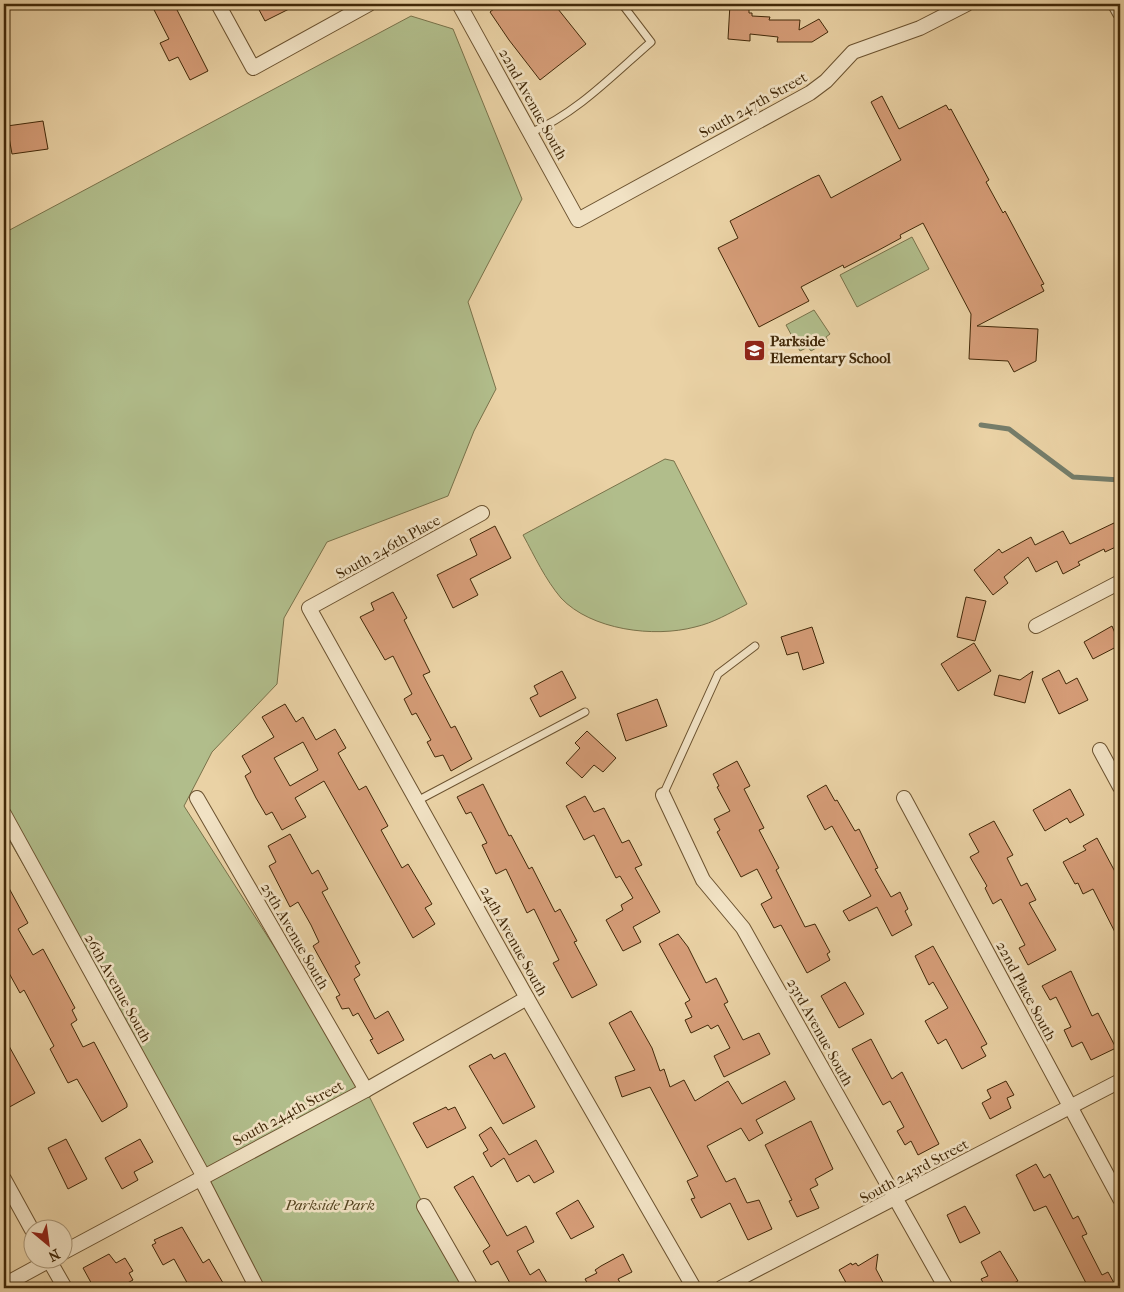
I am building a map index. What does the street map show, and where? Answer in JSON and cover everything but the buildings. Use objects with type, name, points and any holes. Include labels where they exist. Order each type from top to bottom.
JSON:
[{"type":"street","points":[[218,4],[253,68],[369,4]]},
{"type":"street","name":"22nd Avenue South","points":[[459,4],[578,220]]},
{"type":"street","name":"South 247th Street","points":[[578,220],[810,93],[826,81],[853,52],[920,28],[966,4]]},
{"type":"street","points":[[1115,4],[1120,12]]},
{"type":"street","name":"South 246th Place","points":[[310,608],[482,513]]},
{"type":"street","points":[[1036,626],[1120,582]]},
{"type":"street","name":"24th Avenue South","points":[[310,608],[527,998],[694,1288]]},
{"type":"street","points":[[1100,750],[1120,787]]},
{"type":"street","name":"23rd Avenue South","points":[[663,795],[703,880],[715,897],[743,928],[946,1288]]},
{"type":"street","name":"25th Avenue South","points":[[197,798],[366,1090]]},
{"type":"street","name":"22nd Place South","points":[[904,798],[1120,1200]]},
{"type":"street","name":"26th Avenue South","points":[[4,814],[202,1178],[257,1288]]},
{"type":"street","name":"South 244th Street","points":[[72,1248],[366,1090],[527,998]]},
{"type":"street","name":"South 243rd Street","points":[[721,1288],[896,1199],[1120,1081]]},
{"type":"street","points":[[4,1179],[27,1220]]},
{"type":"street","points":[[424,1206],[471,1288]]},
{"type":"street","points":[[4,1285],[31,1270]]},
{"type":"street","points":[[55,1270],[65,1288]]},
{"type":"lane","points":[[530,133],[546,127],[590,95],[651,42],[622,4]]},
{"type":"lane","points":[[663,795],[718,674],[755,646]]},
{"type":"lane","points":[[417,801],[585,712]]},
{"type":"green space","name":"Parkside Park","points":[[411,16],[453,29],[522,199],[468,302],[496,389],[474,431],[448,496],[327,542],[284,618],[277,684],[212,752],[184,806],[366,1090],[424,1206],[471,1288],[262,1288],[204,1177],[4,831],[4,233]]},
{"type":"green space","points":[[912,237],[929,269],[857,307],[840,275]]},
{"type":"green space","points":[[814,310],[830,334],[826,337],[828,341],[811,351],[808,347],[800,351],[786,325]]},
{"type":"green space","points":[[665,459],[674,461],[747,604],[708,623],[661,632],[624,629],[589,618],[574,609],[555,591],[523,535]]},
{"type":"waterway","points":[[981,425],[1009,429],[1073,477],[1120,480]]},
{"type":"place","name":"Parkside Elementary School","points":[[754,350]]}]
